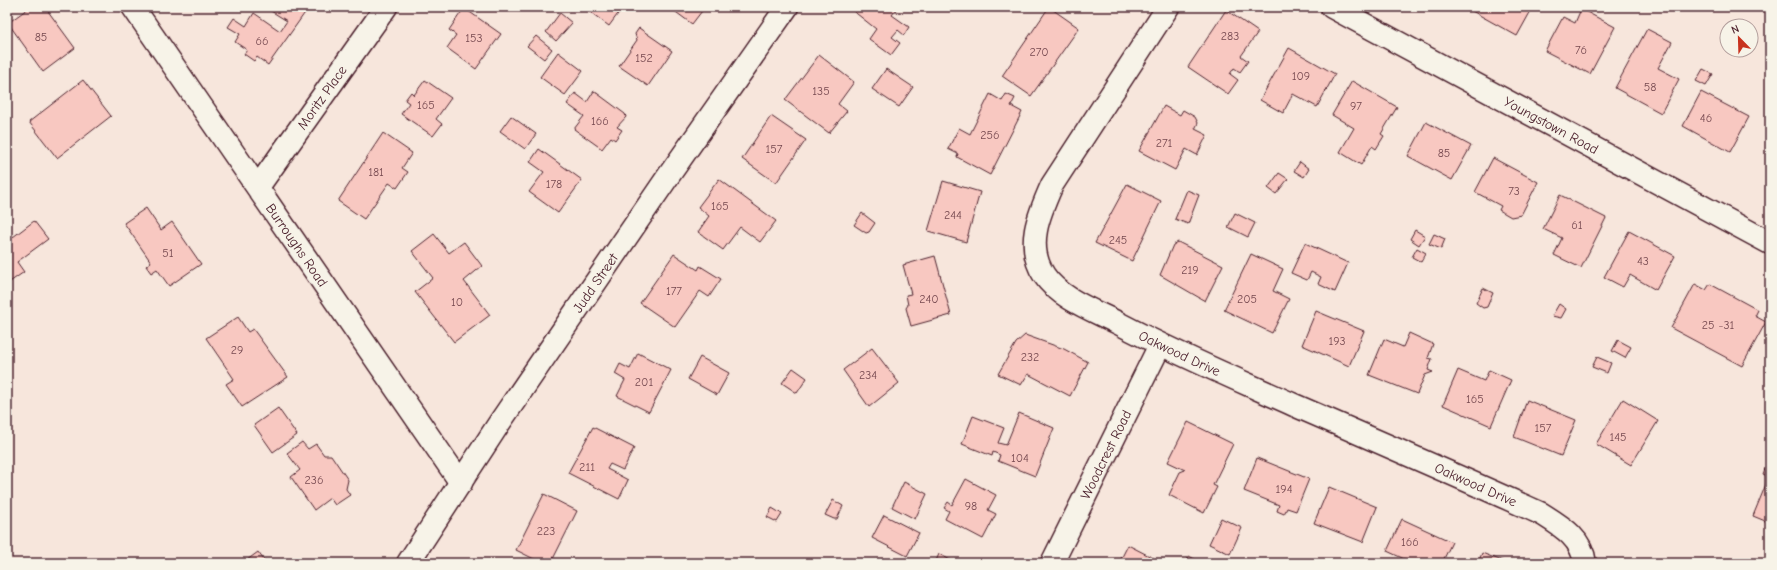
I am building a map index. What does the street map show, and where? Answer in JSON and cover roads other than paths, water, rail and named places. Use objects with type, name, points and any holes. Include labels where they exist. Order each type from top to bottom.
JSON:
[{"type":"street","name":"Burroughs Road","points":[[133,7],[461,483]]},
{"type":"street","name":"Moritz Place","points":[[258,187],[386,7]]},
{"type":"street","name":"Judd Street","points":[[408,563],[500,422],[653,198],[787,7]]},
{"type":"street","name":"Oakwood Drive","points":[[1168,7],[1052,185],[1036,226],[1035,243],[1037,259],[1044,274],[1052,285],[1069,297],[1160,346],[1542,514],[1569,531],[1584,553],[1585,563]]},
{"type":"street","name":"Youngstown Road","points":[[1332,7],[1770,243]]},
{"type":"street","name":"Woodcrest Road","points":[[1052,563],[1160,346]]}]
